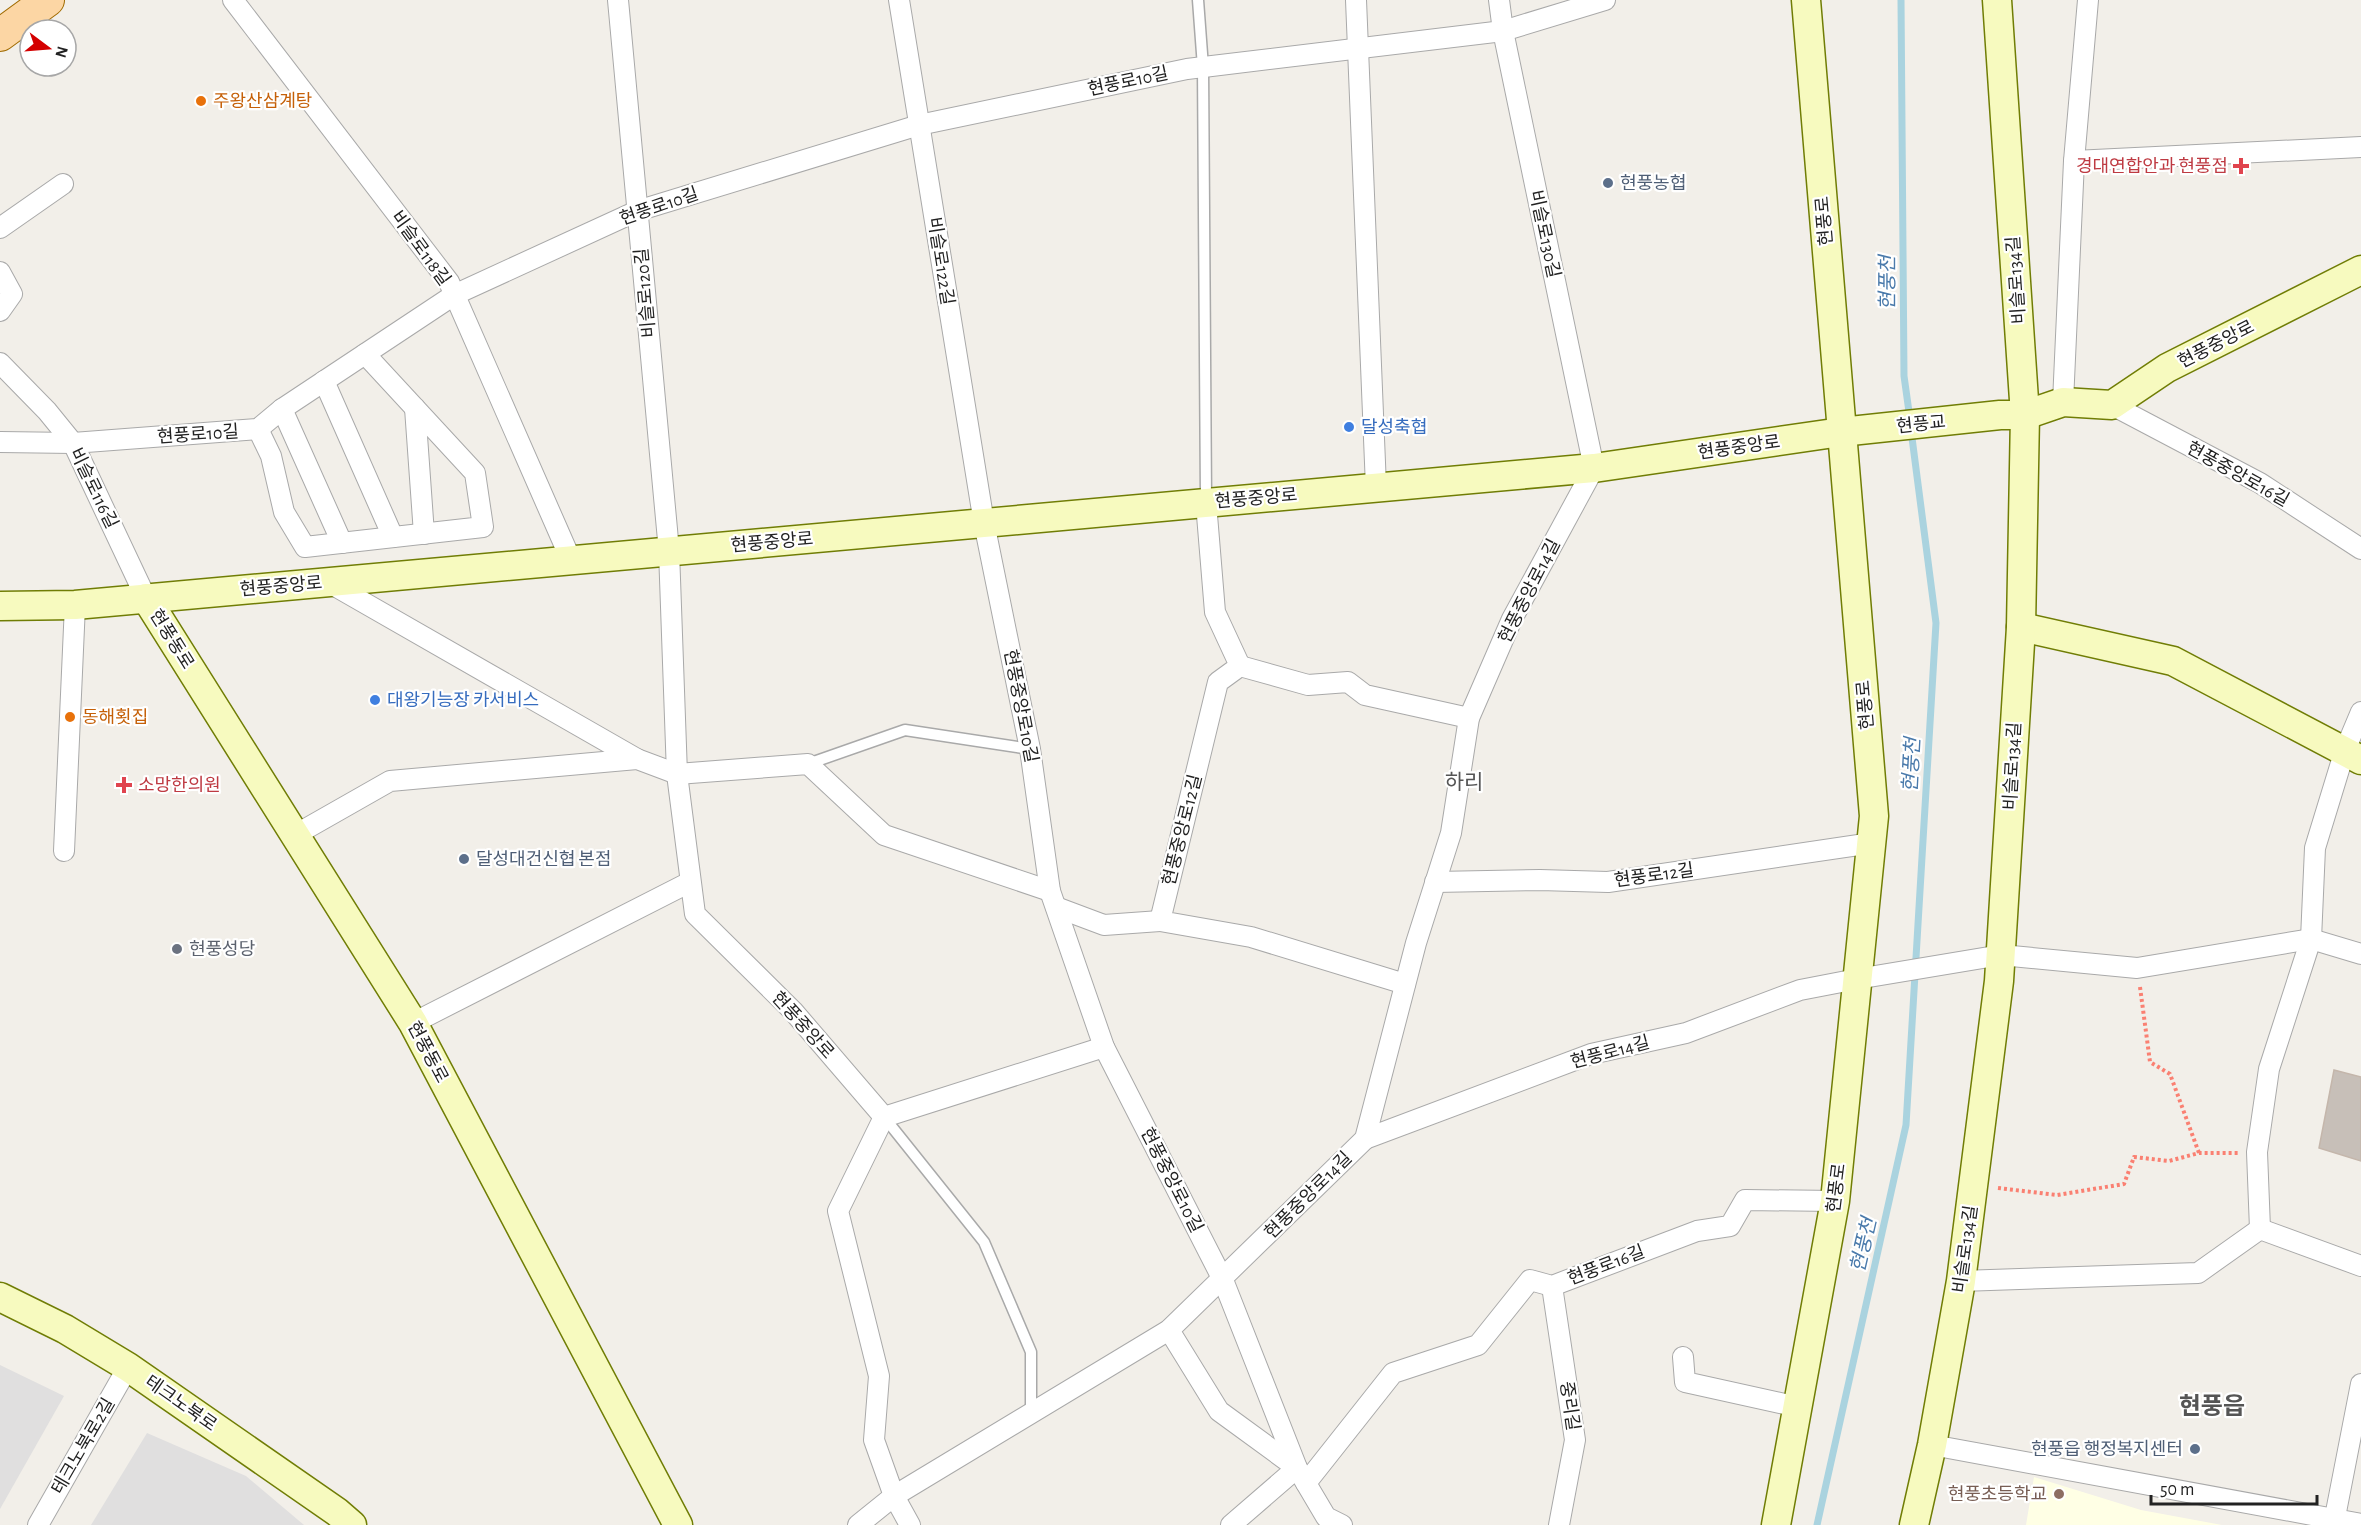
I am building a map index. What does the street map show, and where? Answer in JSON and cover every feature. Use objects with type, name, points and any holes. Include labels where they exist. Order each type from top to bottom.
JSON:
[{"type":"main road","points":[[0,35],[48,0]]},
{"type":"street","name":"비슬로118길","points":[[233,0],[449,282],[571,560]]},
{"type":"street","name":"비슬로120길","points":[[618,0],[669,551]]},
{"type":"street","name":"비슬로122길","points":[[899,0],[984,523]]},
{"type":"street","points":[[1356,0],[1360,48],[1376,487]]},
{"type":"street","name":"비슬로130길","points":[[1499,0],[1503,31],[1594,468]]},
{"type":"street","name":"현풍로10길","points":[[0,442],[73,443],[258,429],[282,409],[454,295],[637,211],[919,125],[1203,67],[1503,31],[1605,0]]},
{"type":"street","name":"현풍로","points":[[1776,1525],[1835,1202],[1875,816],[1806,0]]},
{"type":"street","name":"비슬로134길","points":[[1914,1525],[1932,1445],[1962,1281],[1974,1186],[2001,955],[2021,627],[1997,0]]},
{"type":"street","points":[[2062,402],[2074,161],[2088,0]]},
{"type":"street","points":[[2074,161],[2361,147]]},
{"type":"street","points":[[0,228],[63,184]]},
{"type":"street","name":"현풍중앙로","points":[[2112,405],[2168,368],[2361,270]]},
{"type":"street","points":[[0,272],[12,294],[0,311]]},
{"type":"street","points":[[258,429],[271,456],[284,512],[305,547],[483,527],[475,473],[365,354]]},
{"type":"street","name":"비슬로116길","points":[[0,363],[47,411],[73,443],[146,598]]},
{"type":"street","points":[[324,381],[393,537]]},
{"type":"street","points":[[2013,415],[2062,402],[2112,405]]},
{"type":"street","name":"현풍중앙로16길","points":[[2112,405],[2260,483],[2361,549]]},
{"type":"street","points":[[415,408],[424,534]]},
{"type":"street","points":[[282,409],[342,543]]},
{"type":"street","name":"현풍교","points":[[1841,432],[2013,415]]},
{"type":"street","name":"현풍중앙로","points":[[0,606],[75,605],[1594,468],[1841,432]]},
{"type":"street","name":"현풍중앙로14길","points":[[858,1525],[894,1496],[1169,1330],[1223,1280],[1365,1139],[1406,984],[1450,833],[1469,718],[1512,619],[1594,468]]},
{"type":"street","points":[[1206,503],[1215,612],[1240,666],[1308,686],[1348,682],[1365,695],[1469,718]]},
{"type":"street","name":"현풍중앙로10길","points":[[984,523],[1030,749],[1053,899],[1104,1047],[1223,1280],[1301,1475],[1328,1522]]},
{"type":"street","name":"현풍중앙로","points":[[669,551],[677,774],[695,914],[793,1011],[884,1117]]},
{"type":"street","points":[[328,582],[637,759],[677,774],[808,764],[884,835],[1053,899],[1104,925],[1160,921],[1251,937],[1406,984]]},
{"type":"street","name":"현풍동로","points":[[146,598],[413,1023],[678,1525]]},
{"type":"street","points":[[64,851],[75,605]]},
{"type":"street","points":[[2021,627],[2173,661],[2353,755]]},
{"type":"street","name":"현풍중앙로12길","points":[[1160,921],[1218,682],[1240,666]]},
{"type":"street","points":[[2260,1230],[2257,1152],[2269,1069],[2311,939],[2315,848],[2353,755],[2361,712]]},
{"type":"street","points":[[295,835],[390,781],[637,759]]},
{"type":"street","name":"현풍로12길","points":[[1435,882],[1540,880],[1608,882],[1872,843]]},
{"type":"street","points":[[413,1023],[690,882]]},
{"type":"street","points":[[2311,939],[2361,954]]},
{"type":"street","name":"현풍로14길","points":[[1365,1139],[1591,1054],[1686,1033],[1800,990],[2001,955],[2138,968],[2311,939]]},
{"type":"street","points":[[910,1525],[894,1496],[874,1440],[879,1376],[838,1211],[884,1117],[1104,1047]]},
{"type":"street","name":"현풍로16길","points":[[1231,1525],[1301,1475],[1393,1373],[1478,1345],[1530,1280],[1552,1286],[1697,1231],[1730,1226],[1745,1200],[1835,1202]]},
{"type":"street","points":[[2260,1230],[2361,1266]]},
{"type":"street","points":[[1962,1281],[2198,1274],[2260,1230]]},
{"type":"street","name":"중리길","points":[[1552,1286],[1575,1440],[1559,1525]]},
{"type":"street","name":"테크노북로","points":[[0,1297],[65,1329],[128,1367],[337,1512],[352,1525]]},
{"type":"street","name":"현풍중앙로10길","points":[[1169,1330],[1219,1411],[1301,1475]]},
{"type":"street","points":[[1683,1357],[1685,1382],[1798,1407]]},
{"type":"street","name":"테크노북로2길","points":[[38,1525],[128,1367]]},
{"type":"street","points":[[2335,1517],[2361,1384]]},
{"type":"street","points":[[1932,1445],[2335,1517],[2361,1524]]},
{"type":"lane","points":[[1198,0],[1203,67],[1206,503]]},
{"type":"lane","points":[[808,764],[905,730],[1030,749]]},
{"type":"lane","points":[[884,1117],[984,1242],[1031,1352],[1031,1414]]},
{"type":"path","points":[[2138,968],[2150,1062],[2170,1074],[2199,1153]]},
{"type":"path","points":[[1974,1186],[2057,1195],[2124,1184],[2134,1157],[2169,1161],[2199,1153],[2257,1152]]},
{"type":"shaded area","points":[[0,1365],[64,1396],[0,1509]]},
{"type":"shaded area","points":[[147,1433],[246,1476],[304,1525],[91,1525]]},
{"type":"shaded area","name":"현풍초등학교","points":[[2034,1477],[2141,1510],[2222,1525],[2026,1525]]},
{"type":"building","points":[[2334,1070],[2361,1077],[2361,1161],[2319,1148]]},
{"type":"waterway","name":"현풍천","points":[[1901,0],[1904,376],[1910,419]]},
{"type":"waterway","name":"현풍천","points":[[1817,1525],[1906,1125],[1936,623],[1911,430]]},
{"type":"place","name":"주왕산삼계탕","points":[[201,101]]},
{"type":"place","name":"경대연합안과 현풍점","points":[[2241,166]]},
{"type":"place","name":"현풍농협","points":[[1608,183]]},
{"type":"place","name":"달성축협","points":[[1349,427]]},
{"type":"place","name":"대왕기능장 카서비스","points":[[375,700]]},
{"type":"place","name":"동해횟집","points":[[70,717]]},
{"type":"place","name":"소망한의원","points":[[124,785]]},
{"type":"place","name":"달성대건신협 본점","points":[[464,859]]},
{"type":"place","name":"현풍성당","points":[[177,949]]},
{"type":"place","name":"현풍읍 행정복지센터","points":[[2195,1449]]},
{"type":"place","name":"현풍초등학교","points":[[2059,1494]]},
{"type":"district","name":"하리","points":[[1464,782]]},
{"type":"district","name":"현풍읍","points":[[2212,1406]]}]
